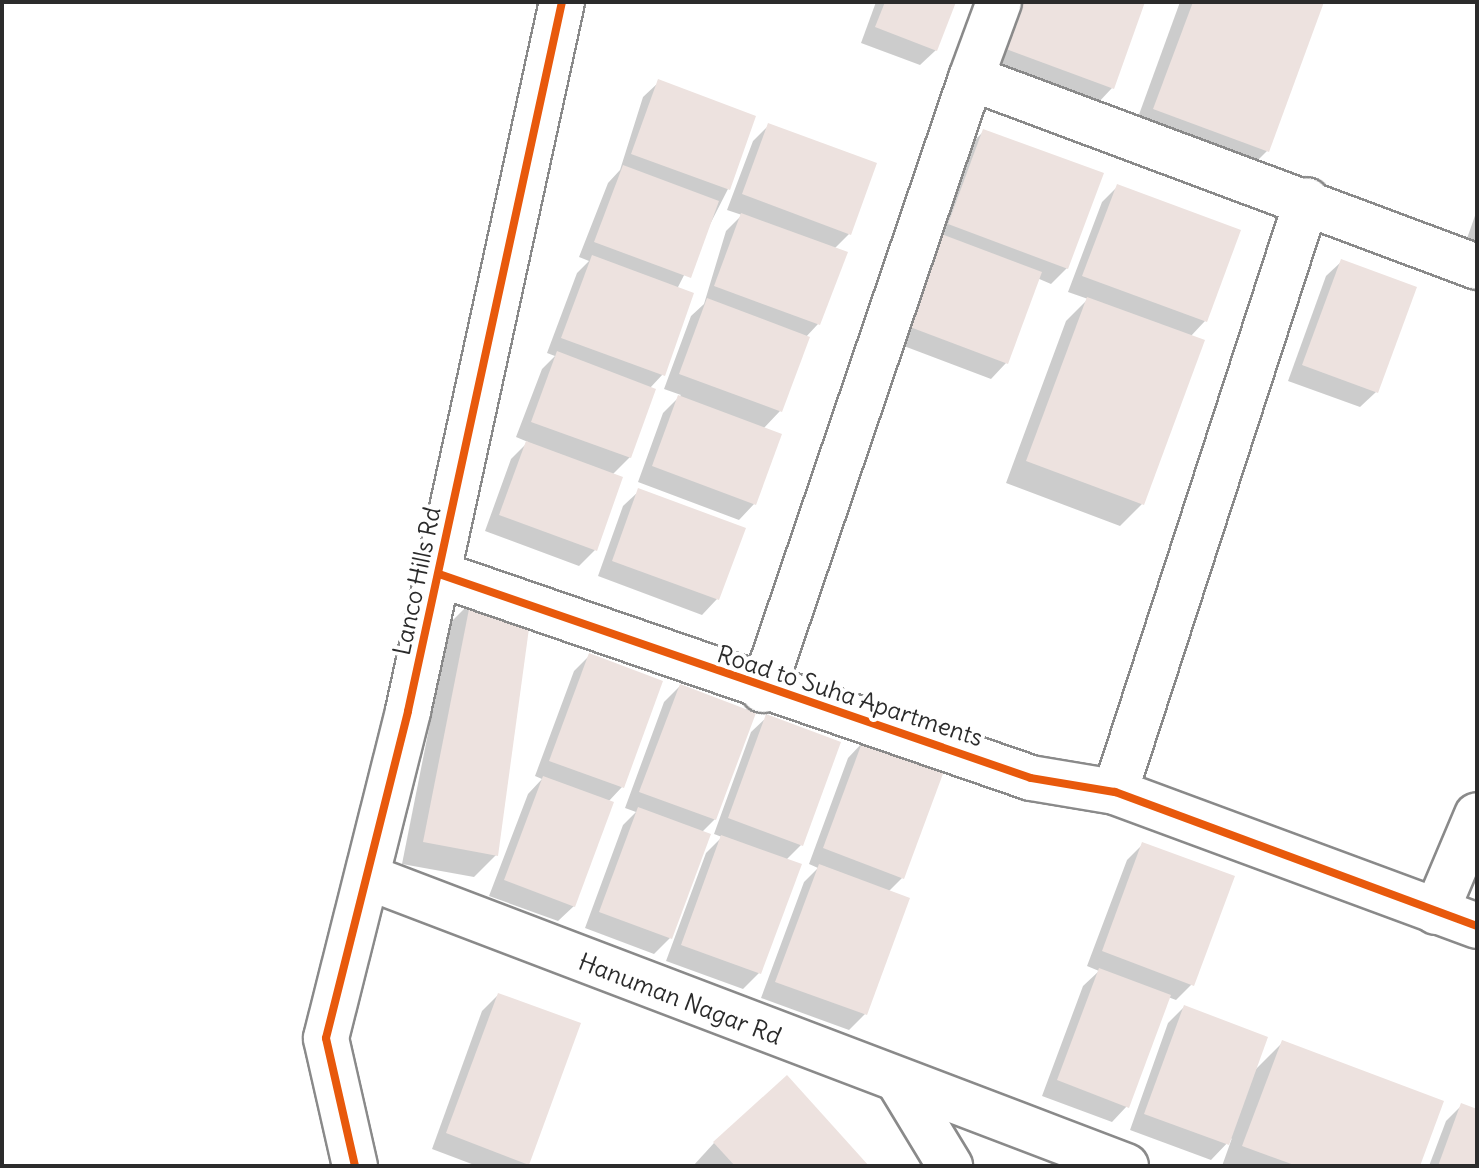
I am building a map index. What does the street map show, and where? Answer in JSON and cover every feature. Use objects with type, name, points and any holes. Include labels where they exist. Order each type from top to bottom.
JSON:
[{"type":"street","name":"Lanco Hills Rd","points":[[355,1166],[326,1038],[370,878],[562,2]]},
{"type":"street","points":[[763,690],[999,2]]},
{"type":"street","points":[[971,78],[1307,200],[1477,267]]},
{"type":"street","points":[[1115,792],[1307,200]]},
{"type":"street","name":"Road to Suha Apartments","points":[[439,574],[763,690],[1031,778],[1115,792],[1477,926]]},
{"type":"street","points":[[1436,912],[1477,815]]},
{"type":"street","name":"Hanuman Nagar Rd","points":[[370,878],[901,1085],[1030,1125],[1126,1166]]},
{"type":"street","points":[[901,1085],[950,1166]]},
{"type":"building","points":[[885,2],[956,2],[937,51],[875,27]]},
{"type":"building","points":[[1005,2],[1145,2],[1114,89],[990,43]]},
{"type":"building","points":[[1193,2],[1324,2],[1269,152],[1153,109]]},
{"type":"building","points":[[658,79],[756,116],[730,190],[631,154]]},
{"type":"building","points":[[768,123],[877,163],[851,235],[742,194]]},
{"type":"building","points":[[983,129],[1104,173],[1068,269],[948,224]]},
{"type":"building","points":[[623,165],[719,201],[691,278],[594,242]]},
{"type":"building","points":[[1117,184],[1241,230],[1207,322],[1082,276]]},
{"type":"building","points":[[741,213],[848,252],[820,325],[714,286]]},
{"type":"building","points":[[936,232],[1042,272],[1008,364],[902,324]]},
{"type":"building","points":[[592,255],[694,293],[665,376],[561,338]]},
{"type":"building","points":[[1341,259],[1417,287],[1378,393],[1302,365]]},
{"type":"building","points":[[1087,297],[1205,340],[1144,505],[1026,461]]},
{"type":"building","points":[[707,298],[810,337],[782,412],[679,374]]},
{"type":"building","points":[[557,351],[656,389],[631,458],[531,422]]},
{"type":"building","points":[[678,395],[782,434],[756,505],[652,466]]},
{"type":"building","points":[[526,441],[623,477],[597,551],[499,515]]},
{"type":"building","points":[[638,488],[746,528],[719,600],[612,561]]},
{"type":"building","points":[[471,599],[530,621],[498,856],[423,842]]},
{"type":"building","points":[[589,653],[663,681],[624,788],[549,761]]},
{"type":"building","points":[[680,684],[756,713],[716,820],[639,792]]},
{"type":"building","points":[[766,714],[841,742],[803,846],[728,818]]},
{"type":"building","points":[[863,740],[944,771],[904,879],[823,848]]},
{"type":"building","points":[[543,776],[614,802],[575,907],[504,880]]},
{"type":"building","points":[[638,807],[711,834],[672,939],[599,912]]},
{"type":"building","points":[[721,835],[802,864],[761,974],[681,945]]},
{"type":"building","points":[[1142,842],[1235,876],[1194,986],[1102,951]]},
{"type":"building","points":[[819,864],[910,898],[867,1015],[775,982]]},
{"type":"building","points":[[1099,968],[1171,995],[1129,1108],[1057,1080]]},
{"type":"building","points":[[498,993],[581,1023],[529,1165],[446,1133]]},
{"type":"building","points":[[1184,1005],[1268,1037],[1229,1145],[1144,1114]]},
{"type":"building","points":[[1282,1040],[1444,1101],[1420,1166],[1297,1166],[1242,1146]]},
{"type":"building","points":[[787,1075],[869,1166],[735,1166],[713,1142]]},
{"type":"building","points":[[1461,1103],[1477,1109],[1477,1166],[1438,1166]]},
{"type":"cycle path","points":[[355,1166],[326,1038],[408,711],[562,2]]},
{"type":"cycle path","points":[[439,574],[1031,778],[1115,792],[1477,926]]}]
